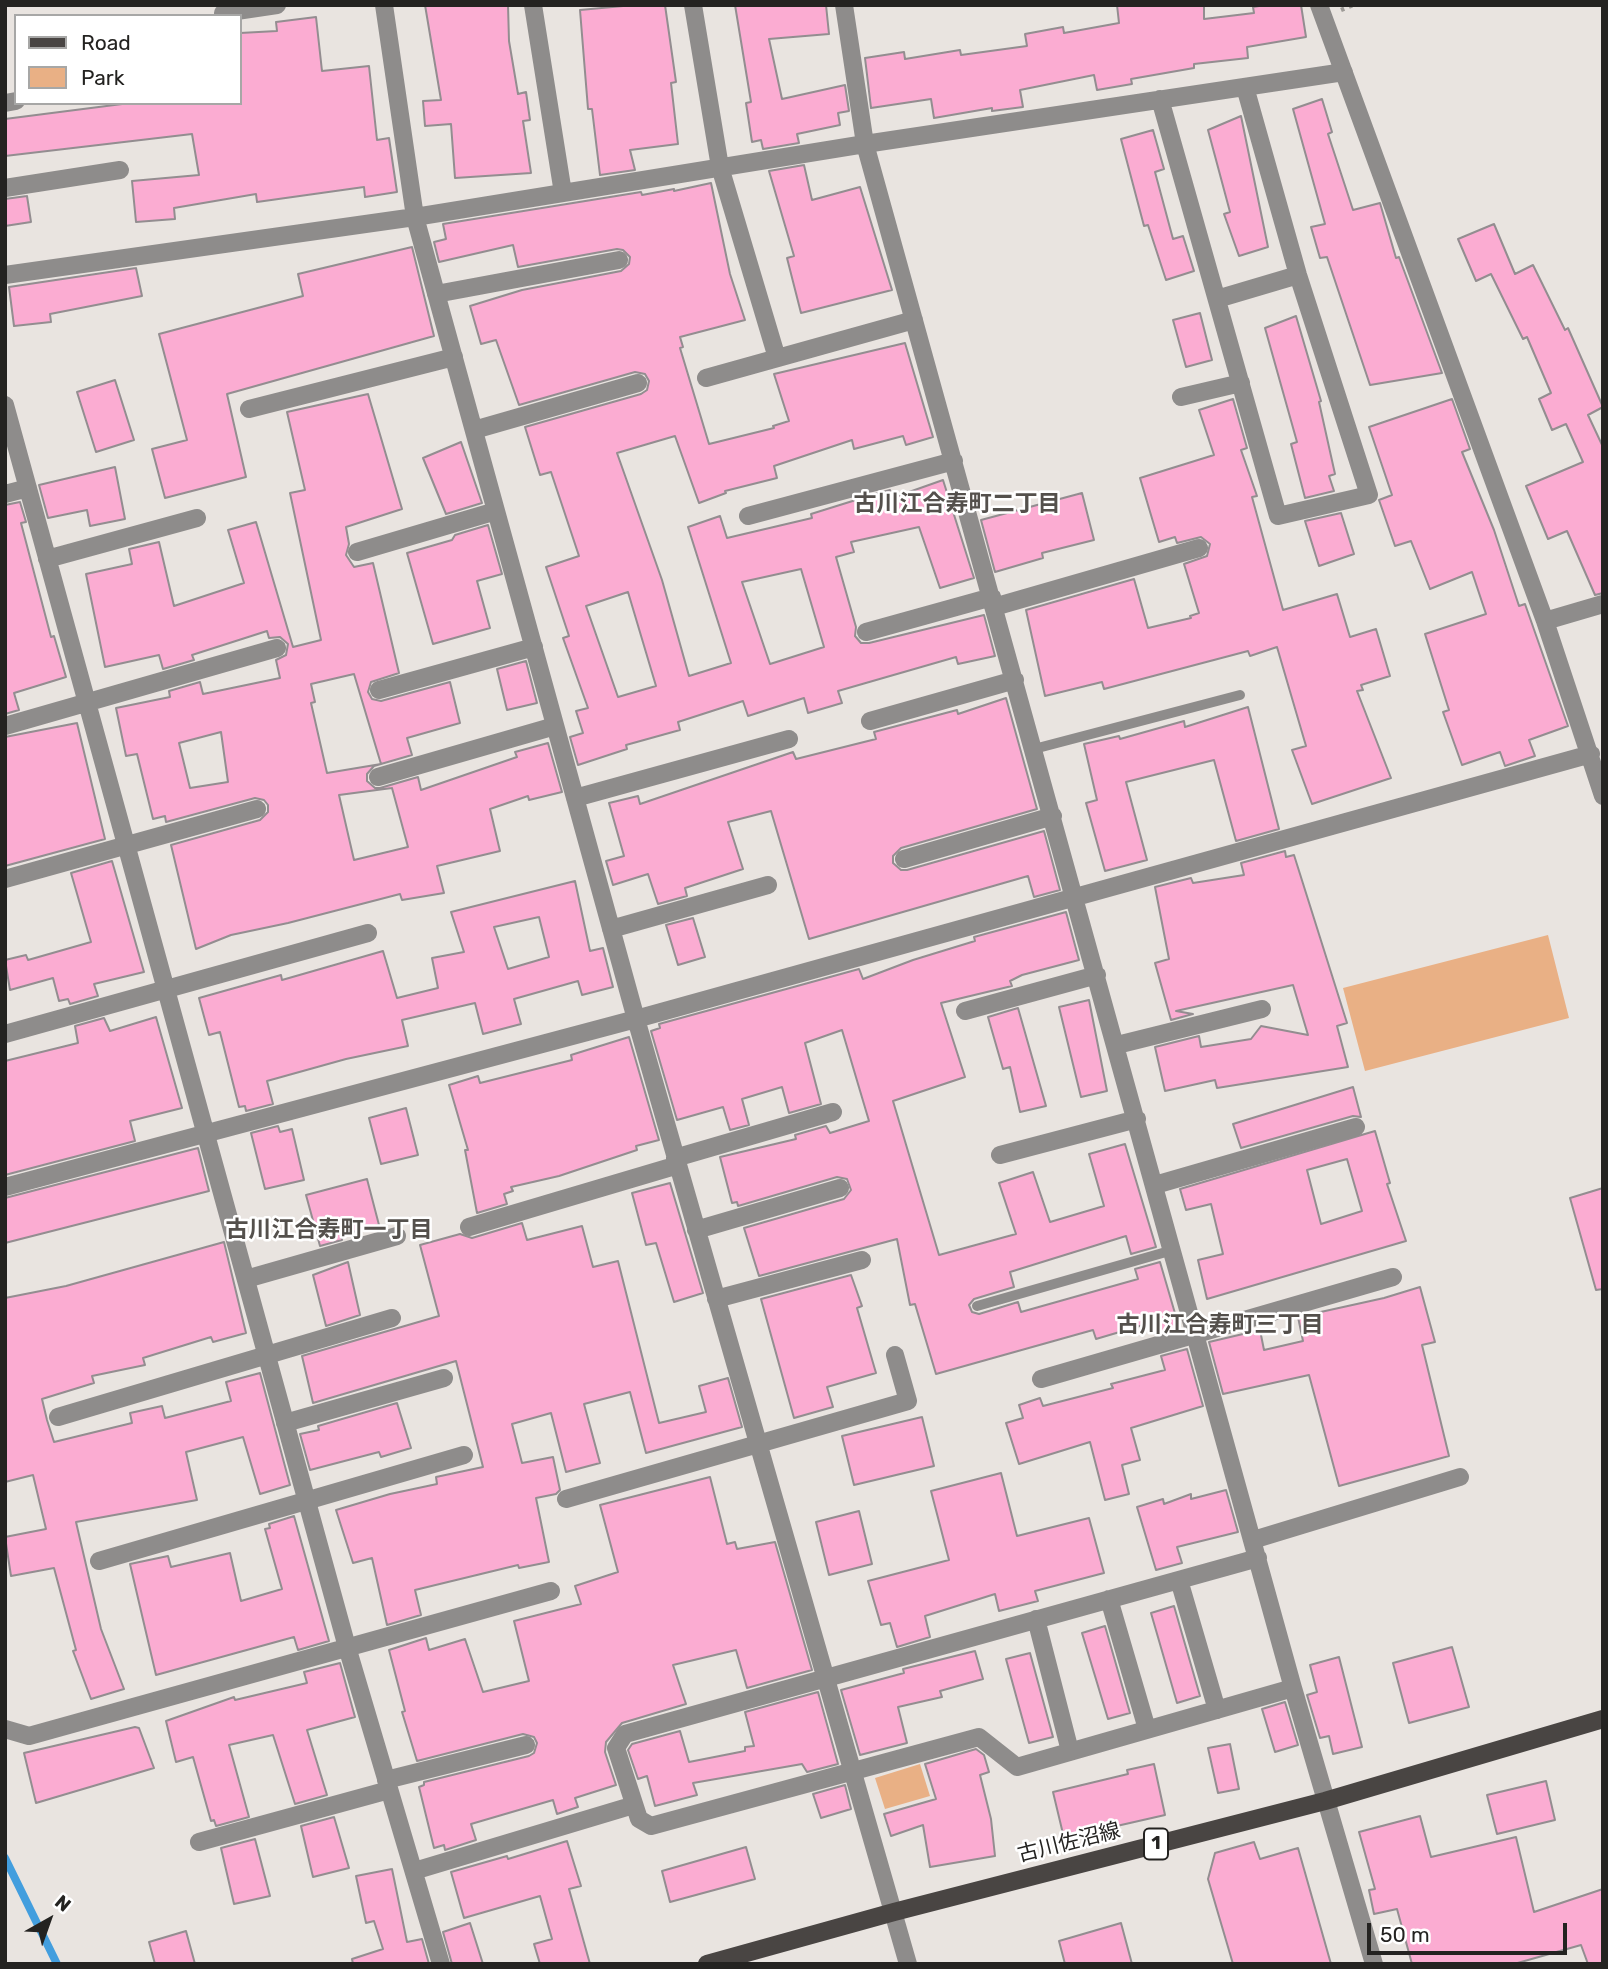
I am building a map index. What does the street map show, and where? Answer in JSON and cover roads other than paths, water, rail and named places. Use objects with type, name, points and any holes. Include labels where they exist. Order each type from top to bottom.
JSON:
[{"type":"main road","name":"古川佐沼線","points":[[708,1964],[894,1912],[1325,1801],[1603,1719]]},
{"type":"street","points":[[223,13],[277,5]]},
{"type":"street","points":[[384,5],[415,217],[676,1161],[850,1772],[908,1964]]},
{"type":"street","points":[[533,5],[563,193]]},
{"type":"street","points":[[693,5],[720,167],[777,358]]},
{"type":"street","points":[[844,5],[865,144],[1076,897],[1293,1688],[1374,1964]]},
{"type":"street","points":[[1319,5],[1545,621],[1603,796]]},
{"type":"street","points":[[5,275],[415,217],[865,144],[1344,72]]},
{"type":"street","points":[[1160,99],[1278,516],[1369,495],[1298,275],[1245,87]]},
{"type":"street","points":[[5,188],[120,170]]},
{"type":"street","points":[[436,294],[619,260]]},
{"type":"street","points":[[1217,299],[1298,275]]},
{"type":"street","points":[[705,378],[914,320]]},
{"type":"street","points":[[249,409],[454,357]]},
{"type":"street","points":[[474,430],[638,383]]},
{"type":"street","points":[[1181,397],[1241,383]]},
{"type":"street","points":[[5,405],[346,1647],[441,1964]]},
{"type":"street","points":[[748,516],[954,461]]},
{"type":"street","points":[[5,494],[28,488]]},
{"type":"street","points":[[357,552],[496,511]]},
{"type":"street","points":[[47,559],[197,518]]},
{"type":"street","points":[[866,632],[1199,548]]},
{"type":"street","points":[[1545,621],[1603,604]]},
{"type":"street","points":[[379,690],[534,647]]},
{"type":"street","points":[[5,726],[277,648]]},
{"type":"street","points":[[870,721],[1015,680]]},
{"type":"street","points":[[379,777],[555,726]]},
{"type":"street","points":[[575,799],[789,739]]},
{"type":"street","points":[[5,1187],[636,1019],[1591,754]]},
{"type":"street","points":[[5,879],[257,810]]},
{"type":"street","points":[[904,859],[1053,816]]},
{"type":"street","points":[[611,929],[768,886]]},
{"type":"street","points":[[5,1034],[368,933]]},
{"type":"street","points":[[965,1011],[1097,975]]},
{"type":"street","points":[[1117,1045],[1262,1009]]},
{"type":"street","points":[[469,1227],[833,1112]]},
{"type":"street","points":[[1000,1155],[1137,1119]]},
{"type":"street","points":[[1155,1185],[1356,1127]]},
{"type":"street","points":[[696,1230],[840,1188]]},
{"type":"street","points":[[246,1279],[397,1236]]},
{"type":"street","points":[[716,1299],[862,1260]]},
{"type":"street","points":[[1041,1379],[1393,1278]]},
{"type":"street","points":[[58,1417],[392,1318]]},
{"type":"street","points":[[566,1499],[757,1442],[908,1401],[895,1354]]},
{"type":"street","points":[[285,1423],[444,1378]]},
{"type":"street","points":[[99,1561],[464,1455]]},
{"type":"street","points":[[1253,1540],[1460,1477]]},
{"type":"street","points":[[1258,1558],[625,1734],[616,1748],[639,1819],[651,1826],[979,1737],[1017,1766],[1293,1688]]},
{"type":"street","points":[[1179,1580],[1217,1710]]},
{"type":"street","points":[[5,1728],[29,1736],[551,1591]]},
{"type":"street","points":[[1109,1599],[1147,1729]]},
{"type":"street","points":[[1036,1619],[1070,1751]]},
{"type":"street","points":[[199,1842],[526,1745]]},
{"type":"street","points":[[414,1871],[634,1805]]},
{"type":"lane","points":[[1034,748],[1241,695]]},
{"type":"lane","points":[[977,1306],[1173,1250]]},
{"type":"waterway","points":[[5,1858],[57,1964]]},
{"type":"district","name":"古川江合寿町二丁目","points":[[957,504]]},
{"type":"district","name":"古川江合寿町一丁目","points":[[329,1230]]},
{"type":"district","name":"古川江合寿町三丁目","points":[[1220,1325]]}]
